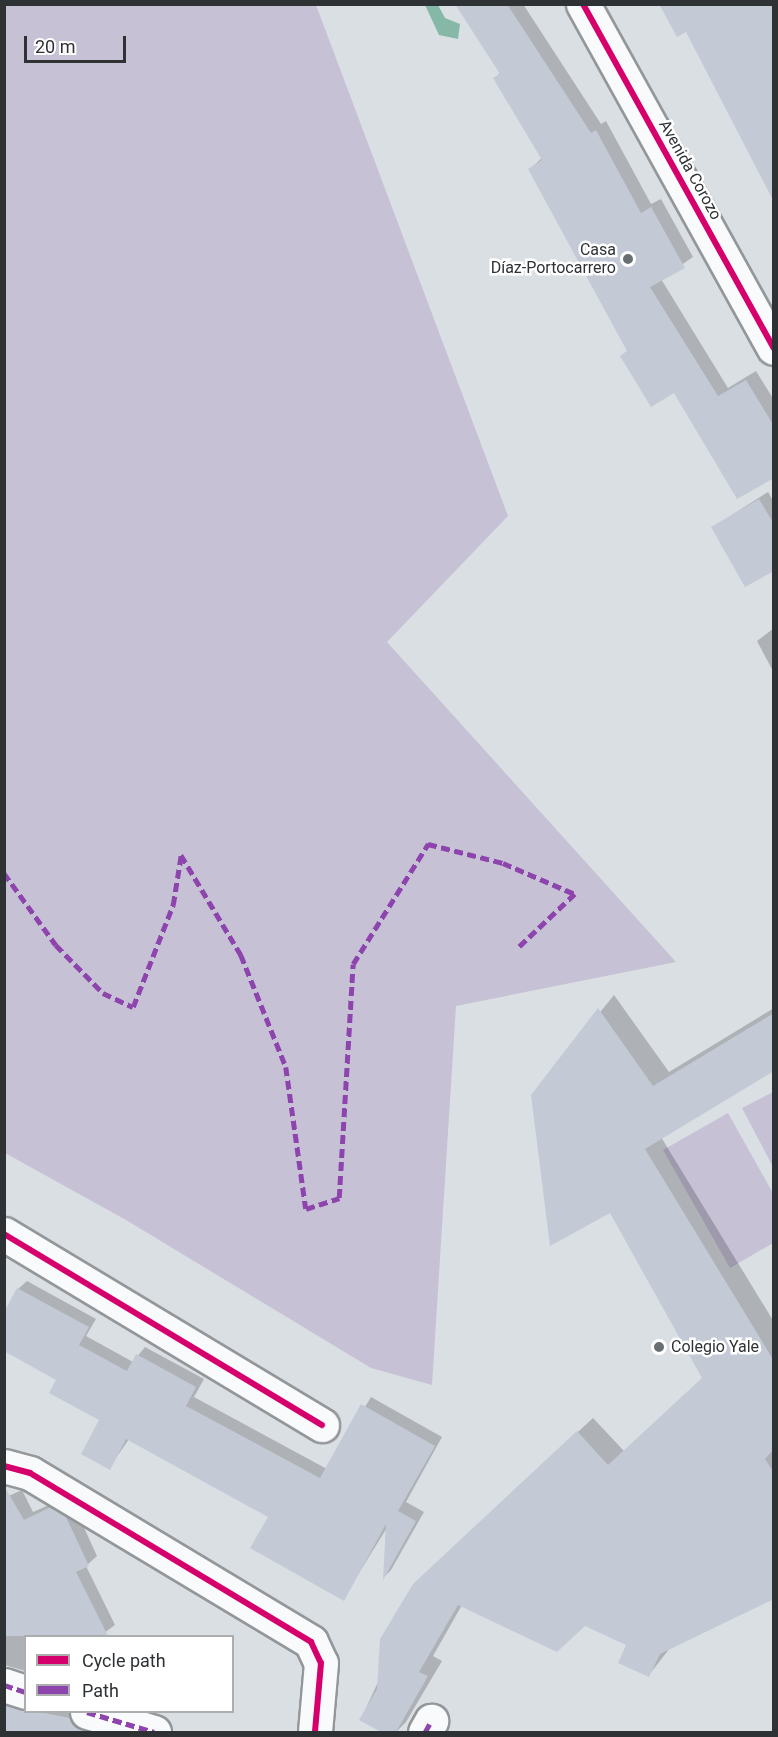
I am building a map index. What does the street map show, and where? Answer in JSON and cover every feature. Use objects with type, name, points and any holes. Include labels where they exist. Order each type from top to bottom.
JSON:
[{"type":"street","name":"Avenida Corozo","points":[[583,4],[774,348]]},
{"type":"street","points":[[4,1234],[322,1425]]},
{"type":"street","points":[[4,1466],[30,1473],[311,1642],[321,1673],[315,1732]]},
{"type":"street","points":[[4,1686],[24,1691]]},
{"type":"street","points":[[90,1713],[154,1732]]},
{"type":"shaded area","points":[[4,5],[316,5],[508,516],[387,642],[676,962],[456,1006],[432,1385],[371,1368],[126,1220],[5,1153]]},
{"type":"shaded area","points":[[425,5],[438,5],[445,18],[460,24],[458,39],[439,35]]},
{"type":"shaded area","points":[[773,1092],[773,1167],[742,1108]]},
{"type":"shaded area","points":[[728,1113],[774,1195],[773,1243],[730,1268],[663,1150]]},
{"type":"building","points":[[455,4],[507,4],[591,133],[596,130],[641,213],[651,207],[685,268],[650,287],[718,396],[746,380],[774,426],[774,478],[737,499],[674,393],[651,407],[620,356],[627,351],[528,169],[542,160],[493,78],[500,74]]},
{"type":"building","points":[[659,4],[774,4],[774,202],[686,32],[677,37]]},
{"type":"building","points":[[759,499],[774,524],[774,571],[745,587],[711,527]]},
{"type":"building","points":[[598,1008],[653,1086],[774,1013],[774,1071],[645,1149],[774,1361],[774,1449],[765,1459],[774,1473],[774,1599],[660,1654],[649,1677],[618,1663],[626,1645],[585,1626],[557,1652],[458,1605],[419,1672],[428,1676],[396,1732],[381,1732],[359,1720],[377,1689],[380,1639],[413,1584],[577,1431],[608,1465],[702,1378],[610,1213],[550,1246],[531,1095]]},
{"type":"building","points":[[17,1288],[89,1327],[79,1345],[127,1371],[136,1354],[196,1387],[186,1406],[320,1478],[361,1404],[435,1446],[398,1511],[416,1521],[383,1580],[386,1524],[344,1601],[250,1548],[268,1517],[126,1439],[110,1470],[81,1454],[99,1420],[49,1393],[56,1380],[4,1351],[4,1312]]},
{"type":"building","points":[[4,1486],[24,1520],[51,1507],[66,1517],[89,1566],[76,1572],[108,1635],[4,1636]]},
{"type":"building","points":[[4,1705],[24,1709],[24,1713],[45,1713],[70,1718],[90,1732],[4,1732]]},
{"type":"marked path","points":[[4,873],[56,945],[103,993],[133,1007],[173,905],[181,855],[241,955],[286,1067],[306,1209],[339,1198],[353,964],[428,844],[503,863],[575,894],[517,949]]},
{"type":"marked path","points":[[4,1685],[24,1691]]},
{"type":"marked path","points":[[90,1713],[154,1732]]},
{"type":"marked path","points":[[425,1732],[431,1721]]},
{"type":"cycle path","points":[[583,4],[774,348]]},
{"type":"cycle path","points":[[4,1234],[322,1425]]},
{"type":"cycle path","points":[[4,1466],[30,1473],[311,1642],[321,1663],[315,1732]]},
{"type":"place","name":"Casa Díaz-Portocarrero","points":[[628,259]]},
{"type":"place","name":"Colegio Yale","points":[[659,1347]]}]
